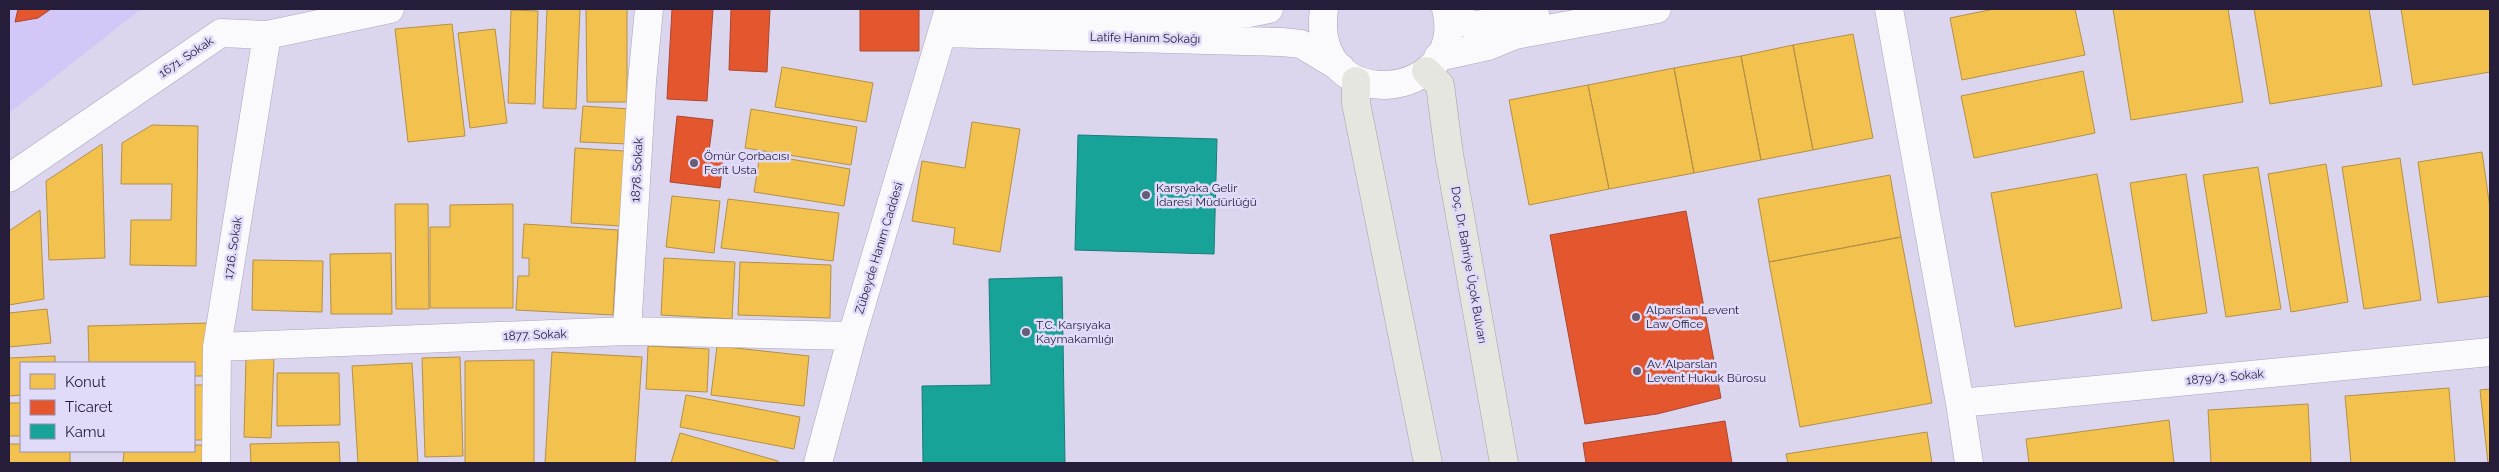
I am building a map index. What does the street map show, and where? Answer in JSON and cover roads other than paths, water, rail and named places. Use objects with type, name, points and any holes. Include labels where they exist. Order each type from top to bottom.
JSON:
[{"type":"main road","name":"Doç. Dr. Bahriye Üçok Bulvarı","points":[[1432,64],[1440,85],[1449,154],[1504,463]]},
{"type":"main road","points":[[1349,75],[1428,463]]},
{"type":"street","name":"1671. Sokak","points":[[9,178],[221,33],[267,35],[390,9]]},
{"type":"street","name":"1878. Sokak","points":[[627,331],[642,82],[650,9]]},
{"type":"street","points":[[947,18],[1115,11],[1249,13],[1269,9]]},
{"type":"street","points":[[1324,9],[1323,31],[1329,51],[1349,75],[1374,85],[1392,86],[1410,81],[1432,64],[1515,35],[1657,9]]},
{"type":"street","points":[[1432,64],[1446,39],[1448,19],[1446,9]]},
{"type":"street","points":[[1452,9],[1466,23],[1477,25],[1563,9]]},
{"type":"street","points":[[1889,9],[1960,403],[1968,463]]},
{"type":"street","name":"Latife Hanım Sokağı","points":[[947,18],[1301,44],[1349,75]]},
{"type":"street","name":"Zübeyde Hanım Caddesi","points":[[818,463],[852,336],[947,18]]},
{"type":"street","name":"1716. Sokak","points":[[216,463],[218,347],[267,35]]},
{"type":"street","name":"1877. Sokak","points":[[218,347],[627,331],[852,336]]},
{"type":"street","name":"1879/3. Sokak","points":[[1960,403],[2490,352]]},
{"type":"place","name":"Ömür Çorbacısı Ferit Usta","points":[[694,163]]},
{"type":"place","name":"Karşıyaka Gelir İdaresi Müdürlüğü","points":[[1146,195]]},
{"type":"place","name":"Alparslan Levent Law Office","points":[[1636,317]]},
{"type":"place","name":"T.C. Karşıyaka Kaymakamlığı","points":[[1026,332]]},
{"type":"place","name":"Av. Alparslan Levent Hukuk Bürosu","points":[[1637,371]]}]
